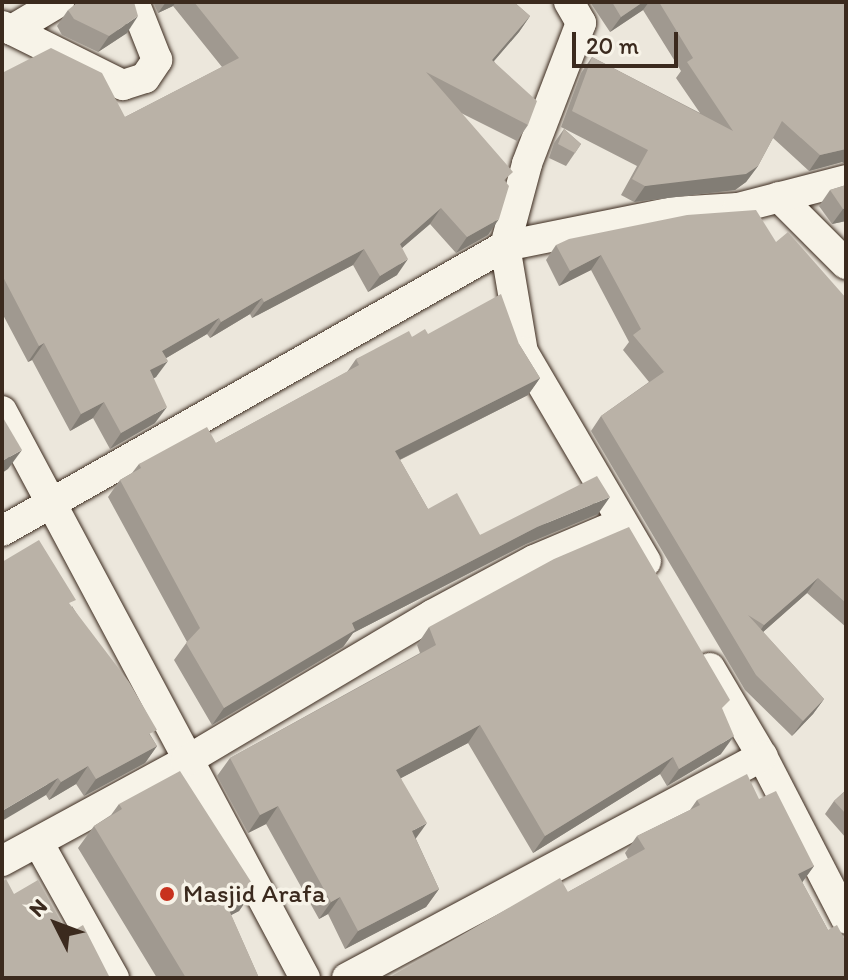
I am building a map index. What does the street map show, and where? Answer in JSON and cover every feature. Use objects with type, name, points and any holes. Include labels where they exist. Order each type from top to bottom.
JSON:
[{"type":"street","points":[[7,28],[59,2]]},
{"type":"street","points":[[7,28],[123,85],[145,78],[157,60],[134,2]]},
{"type":"street","points":[[569,2],[581,23],[527,164],[505,246],[523,352],[664,592]]},
{"type":"street","points":[[2,531],[505,246],[779,197],[846,180]]},
{"type":"street","points":[[779,197],[846,264]]},
{"type":"street","points":[[2,411],[186,761],[305,978]]},
{"type":"street","points":[[2,861],[186,761],[432,615],[534,560],[622,523]]},
{"type":"street","points":[[696,646],[762,756],[846,919]]},
{"type":"street","points":[[347,978],[762,756]]},
{"type":"street","points":[[38,842],[114,978]]},
{"type":"building","points":[[78,2],[134,2],[138,16],[109,36],[74,19],[68,10]]},
{"type":"building","points":[[194,2],[514,2],[530,16],[492,60],[537,101],[528,125],[426,72],[513,172],[504,180],[509,186],[499,219],[467,237],[441,208],[400,244],[408,259],[380,276],[364,249],[264,302],[262,298],[221,322],[219,318],[162,351],[168,361],[150,370],[167,407],[121,433],[104,402],[81,414],[44,343],[39,346],[2,275],[2,73],[51,48],[102,73],[125,117],[239,58]]},
{"type":"building","points":[[612,2],[643,2],[621,17]]},
{"type":"building","points":[[659,2],[846,2],[846,149],[820,155],[782,121],[758,166],[746,174],[645,186],[632,179],[648,150],[572,111],[592,57],[733,131],[687,62],[693,58]]},
{"type":"building","points":[[564,129],[581,144],[575,153],[558,144]]},
{"type":"building","points":[[846,185],[846,208],[843,209],[830,190]]},
{"type":"building","points":[[756,210],[776,242],[788,232],[846,298],[846,603],[818,578],[764,625],[748,615],[824,699],[803,721],[756,675],[601,416],[664,372],[633,335],[641,329],[601,255],[570,271],[556,245],[569,239],[687,215]]},
{"type":"building","points":[[501,294],[519,344],[540,378],[395,451],[428,509],[457,493],[480,535],[597,476],[610,497],[537,527],[352,623],[355,630],[224,708],[186,643],[200,628],[120,480],[141,468],[139,464],[207,427],[216,443],[359,365],[356,359],[409,331],[412,337],[425,329],[428,334]]},
{"type":"building","points":[[2,416],[22,450],[2,461]]},
{"type":"building","points":[[629,527],[730,700],[722,708],[734,736],[679,769],[673,757],[545,836],[480,725],[396,770],[427,823],[412,831],[439,889],[358,931],[340,897],[331,902],[278,806],[260,815],[230,758],[436,645],[429,627],[554,559]]},
{"type":"building","points":[[39,540],[76,600],[69,603],[129,682],[157,730],[149,734],[157,746],[96,779],[88,766],[61,782],[58,778],[2,811],[2,562]]},
{"type":"building","name":"Masjid Arafa","points":[[180,771],[255,888],[226,903],[259,978],[186,978],[94,826],[122,809],[119,804]]},
{"type":"building","points":[[747,774],[759,799],[776,791],[814,866],[798,874],[828,930],[837,925],[846,942],[846,978],[388,978],[560,878],[568,892],[645,849],[637,836],[700,805],[697,800]]},
{"type":"building","points":[[846,790],[846,814],[834,801]]},
{"type":"building","points":[[6,879],[14,894],[38,880],[68,934],[83,925],[110,978],[2,978],[2,882]]},
{"type":"place","name":"Masjid Arafa","points":[[167,894]]}]
